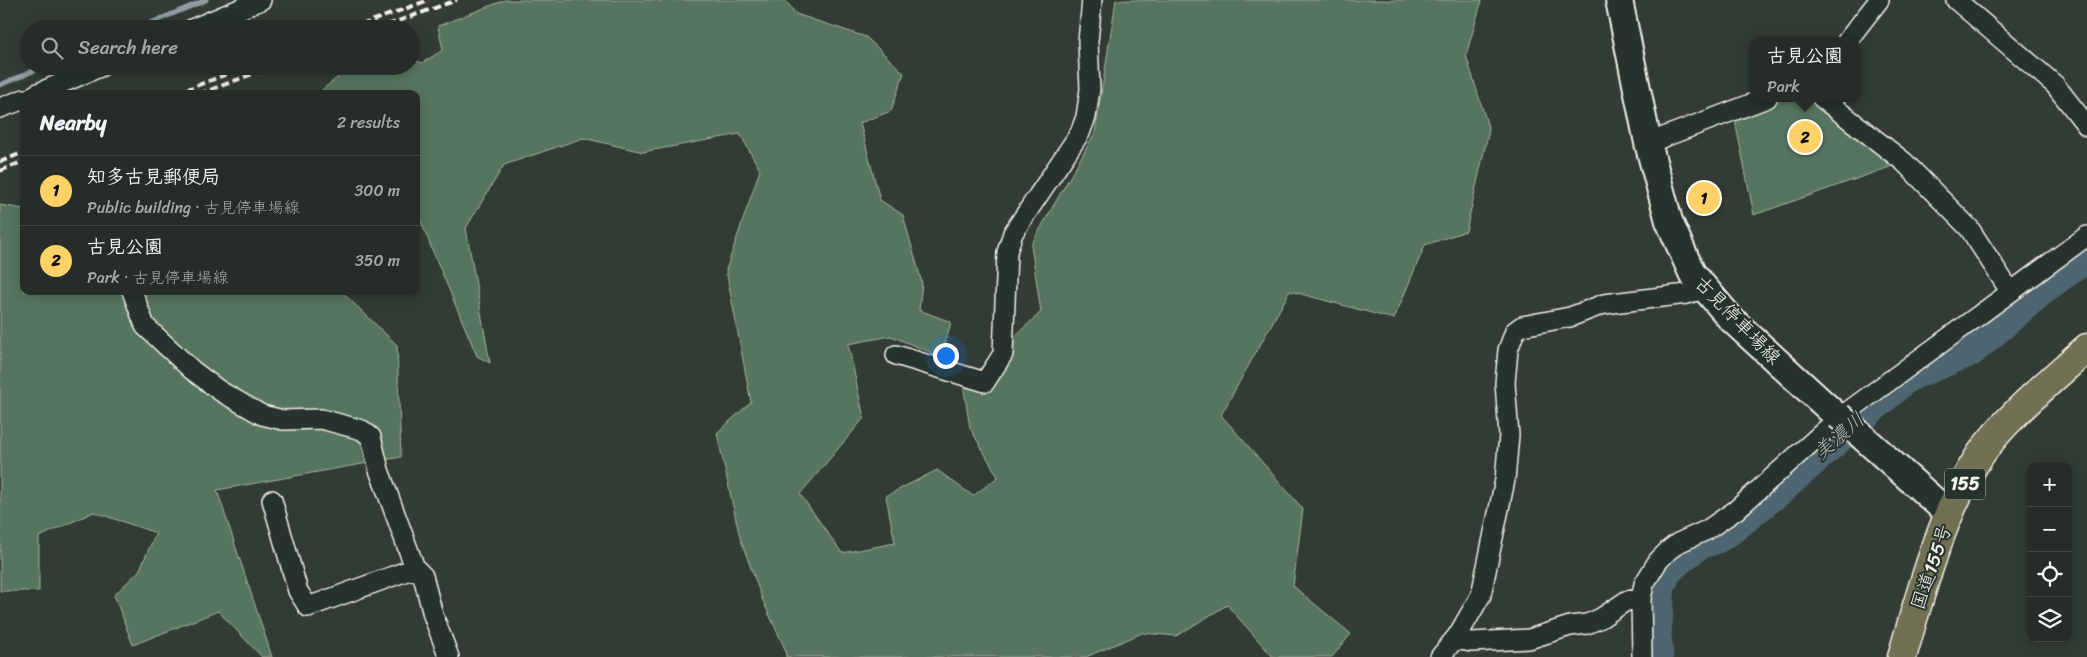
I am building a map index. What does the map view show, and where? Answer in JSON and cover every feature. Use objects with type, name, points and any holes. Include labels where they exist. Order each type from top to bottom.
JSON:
[{"type":"highway","name":"国道155号","points":[[1902,657],[1931,561],[1949,514],[1980,456],[1996,434],[2087,348]]},
{"type":"main road","name":"古見停車場線","points":[[1619,0],[1648,143],[1669,222],[1692,273],[1731,318],[1949,514]]},
{"type":"street","points":[[213,20],[261,0]]},
{"type":"street","points":[[896,355],[985,382],[1002,354],[1007,252],[1013,233],[1076,140],[1086,117],[1090,90],[1088,40],[1092,0]]},
{"type":"street","points":[[1850,37],[1879,0]]},
{"type":"street","points":[[1956,0],[2055,85],[2087,126]]},
{"type":"street","points":[[55,90],[70,87],[88,75]]},
{"type":"street","points":[[0,108],[20,100]]},
{"type":"street","points":[[1648,143],[1756,102]]},
{"type":"street","points":[[1827,102],[1904,162],[1969,228],[2010,291]]},
{"type":"street","points":[[1642,657],[1641,599],[1644,584],[1650,573],[1669,550],[1678,543],[1707,530],[1736,510],[1839,417],[2087,236]]},
{"type":"street","points":[[1440,657],[1455,639],[1481,595],[1506,480],[1508,435],[1505,383],[1508,350],[1515,331],[1522,326],[1570,316],[1604,304],[1687,294],[1697,291],[1703,286]]},
{"type":"street","points":[[133,295],[145,326],[192,370],[220,391],[262,415],[283,420],[321,419],[356,428],[371,437],[379,470],[414,568],[423,576],[433,615],[449,657]]},
{"type":"street","points":[[272,500],[298,592],[308,607],[414,568]]},
{"type":"street","points":[[1455,639],[1528,648],[1570,626],[1587,624],[1601,618],[1626,601],[1641,599]]},
{"type":"green space","points":[[505,0],[658,0],[661,2],[662,0],[785,0],[796,14],[866,37],[904,73],[891,111],[860,123],[880,200],[903,215],[922,283],[919,310],[951,322],[942,357],[891,336],[848,344],[864,418],[800,494],[842,553],[895,543],[886,496],[937,470],[973,496],[998,477],[970,428],[963,384],[1041,312],[1031,245],[1095,133],[1116,0],[1482,0],[1466,55],[1489,130],[1466,231],[1425,245],[1394,319],[1290,291],[1221,415],[1303,509],[1293,586],[1351,634],[1332,657],[1273,657],[1227,605],[1176,636],[1142,633],[1086,657],[786,657],[785,649],[763,601],[740,538],[717,433],[751,402],[726,270],[760,170],[740,134],[643,152],[583,138],[504,165],[466,228],[490,363],[477,356],[420,218],[420,90],[322,90],[341,75],[420,75],[420,62],[422,63],[443,50],[438,26]]},
{"type":"green space","points":[[1754,102],[1827,102],[1904,162],[1754,215],[1733,111]]},
{"type":"green space","points":[[0,205],[20,208],[20,295],[345,295],[397,345],[401,457],[217,490],[272,657],[262,657],[218,611],[133,645],[114,595],[139,571],[156,533],[94,512],[39,537],[39,591],[0,591]]},
{"type":"waterway","points":[[158,20],[206,0]]},
{"type":"waterway","points":[[0,85],[24,75]]},
{"type":"waterway","name":"美濃川","points":[[1658,657],[1656,634],[1660,585],[1667,571],[1682,557],[1699,544],[1717,538],[1730,530],[1780,490],[1907,377],[1971,351],[2044,288],[2087,257]]},
{"type":"railway","points":[[375,20],[429,0]]},
{"type":"railway","points":[[401,20],[457,0]]},
{"type":"railway","points":[[185,90],[225,75]]},
{"type":"railway","points":[[210,90],[250,75]]},
{"type":"railway","points":[[0,162],[20,154]]},
{"type":"railway","points":[[0,171],[20,163]]},
{"type":"place","name":"古見公園","points":[[1805,137]]},
{"type":"place","name":"知多古見郵便局","points":[[1704,198]]}]
